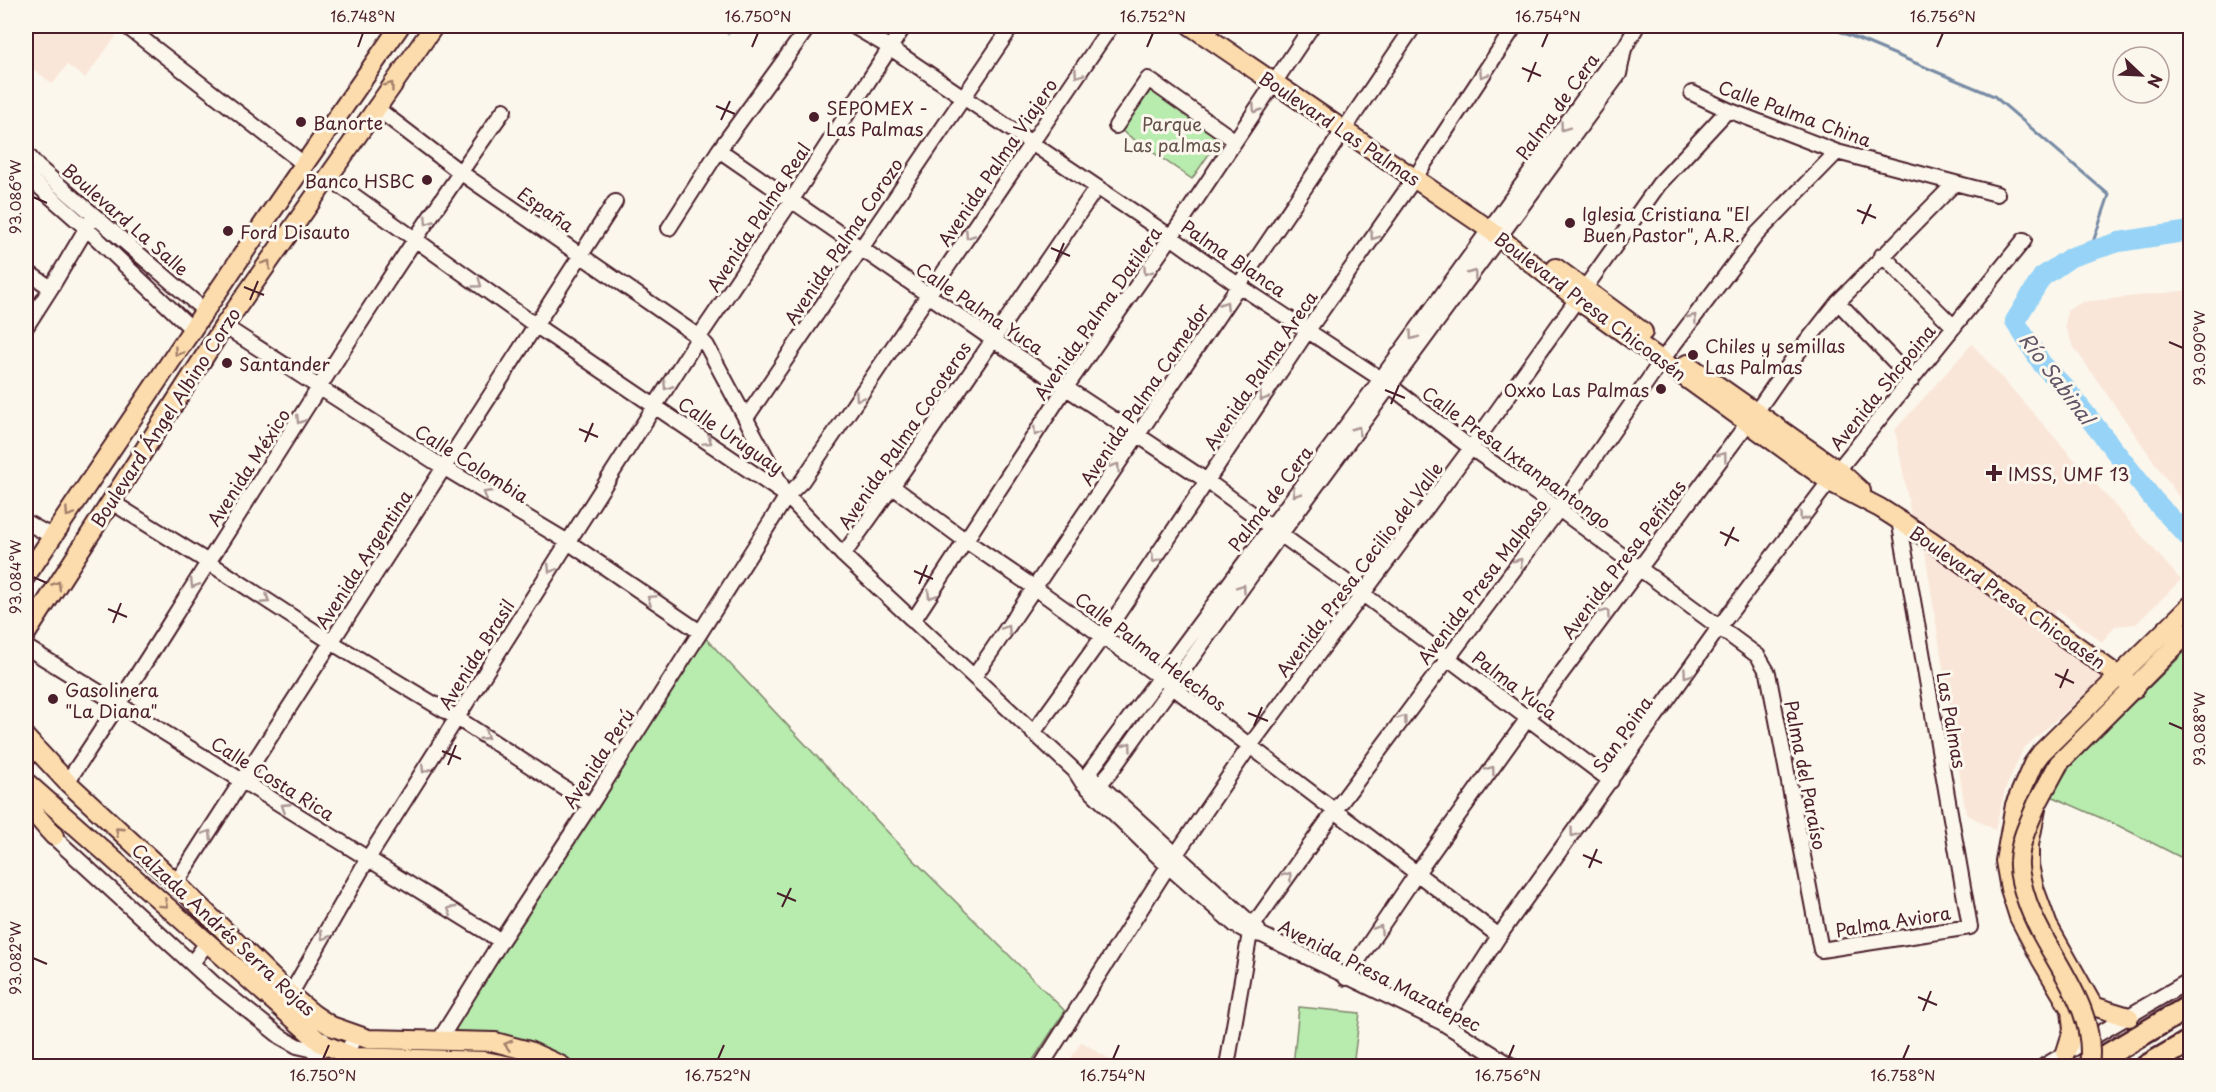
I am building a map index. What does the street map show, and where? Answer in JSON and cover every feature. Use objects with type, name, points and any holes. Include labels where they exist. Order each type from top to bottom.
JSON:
[{"type":"highway","points":[[2089,1066],[2190,1006]]},
{"type":"highway","points":[[2148,1066],[2190,1041]]},
{"type":"main road","name":"Boulevard Ángel Albino Corzo","points":[[26,576],[258,231],[400,26]]},
{"type":"main road","name":"Boulevard Ángel Albino Corzo","points":[[26,634],[224,326],[375,107],[434,26]]},
{"type":"main road","name":"Boulevard Las Palmas","points":[[1191,26],[1210,31],[1274,82],[1498,234]]},
{"type":"main road","points":[[272,211],[273,218],[285,237]]},
{"type":"main road","points":[[258,231],[274,231],[279,236],[285,237]]},
{"type":"main road","name":"Boulevard Presa Chicoasén","points":[[1498,234],[1665,356],[2127,682]]},
{"type":"main road","points":[[2089,1066],[2090,1030],[2083,1009],[2034,923],[2023,888],[2019,864],[2021,842],[2037,804],[2059,764],[2190,606]]},
{"type":"main road","points":[[2066,1052],[2073,1030],[2071,1010],[2042,962],[2019,917],[2010,889],[2005,861],[2015,805],[2033,764],[2041,753],[2190,631]]},
{"type":"main road","name":"Calzada Andrés Serra Rojas","points":[[26,738],[67,782],[176,883],[290,995],[330,1026],[356,1036],[407,1041],[440,1039],[495,1042],[529,1051],[562,1066]]},
{"type":"main road","name":"Calzada Andrés Serra Rojas","points":[[26,782],[342,1060],[354,1057],[485,1061],[511,1066]]},
{"type":"main road","points":[[26,804],[54,836]]},
{"type":"main road","points":[[2037,804],[2029,845],[2029,865],[2034,888],[2048,926],[2093,1006],[2128,1017]]},
{"type":"main road","points":[[207,943],[221,927]]},
{"type":"street","points":[[126,26],[304,164]]},
{"type":"street","points":[[669,228],[719,150],[809,26]]},
{"type":"street","name":"Palma Blanca","points":[[853,26],[889,47],[1171,237],[1238,285],[1386,382]]},
{"type":"street","name":"Avenida Palma Real","points":[[699,338],[904,26]]},
{"type":"street","name":"Avenida Palma Corozo","points":[[746,418],[1012,26]]},
{"type":"street","name":"Avenida Palma Viajero","points":[[788,496],[802,481],[1111,26]]},
{"type":"street","name":"Avenida Palma Datilera","points":[[913,621],[1066,387],[1171,237],[1312,26]]},
{"type":"street","name":"Avenida Palma Camedor","points":[[974,677],[1414,26]]},
{"type":"street","name":"Avenida Palma Areca","points":[[1033,733],[1103,636],[1308,330],[1414,179],[1515,26]]},
{"type":"street","name":"Palma de Cera","points":[[1096,789],[1166,682],[1275,531],[1498,234],[1607,67],[1625,47],[1637,26]]},
{"type":"street","points":[[1116,126],[1148,79],[1234,140]]},
{"type":"street","name":"Calle Palma China","points":[[1692,93],[1728,110],[1836,152],[1997,194]]},
{"type":"street","name":"España","points":[[375,107],[460,172],[699,338]]},
{"type":"street","name":"Avenida México","points":[[67,782],[119,705],[208,562],[460,172],[504,110]]},
{"type":"street","name":"Avenida Presa Cecilio del Valle","points":[[1041,1066],[1249,747],[1471,448],[1659,184],[1728,110]]},
{"type":"street","name":"Calle Palma Yuca","points":[[719,150],[928,296],[1207,481],[1275,531]]},
{"type":"street","name":"Avenida Presa Malpaso","points":[[1227,1066],[1255,931],[1336,809],[1559,509],[1665,356],[1757,234],[1836,152]]},
{"type":"street","name":"Boulevard La Salle","points":[[26,153],[38,167],[205,311]]},
{"type":"street","name":"Boulevard La Salle","points":[[26,175],[86,228],[192,330]]},
{"type":"street","name":"Calle Uruguay","points":[[328,177],[535,326],[788,496],[843,555],[1082,776]]},
{"type":"street","name":"Avenida Presa Peñitas","points":[[1346,978],[1417,873],[1528,718],[1793,359],[1838,302],[1955,183]]},
{"type":"street","name":"Avenida Palma Cocoteros","points":[[843,555],[893,486],[1096,187]]},
{"type":"street","name":"Avenida Argentina","points":[[176,883],[615,201]]},
{"type":"street","points":[[26,327],[94,215]]},
{"type":"street","name":"Avenida Shcpoina","points":[[1834,476],[2024,240]]},
{"type":"street","points":[[1882,255],[1954,327]]},
{"type":"street","points":[[26,271],[51,288]]},
{"type":"street","points":[[1838,302],[1912,380]]},
{"type":"street","name":"Calle Colombia","points":[[224,326],[443,467],[568,542],[700,632]]},
{"type":"street","points":[[699,338],[707,346],[788,496]]},
{"type":"street","name":"Avenida Brasil","points":[[290,995],[367,860],[699,338]]},
{"type":"street","name":"Calle Presa Ixtanpantongo","points":[[1386,382],[1471,448],[1720,626]]},
{"type":"street","name":"San Poina","points":[[1443,1023],[1499,936],[1720,626],[1834,476]]},
{"type":"street","name":"Calle Palma Helechos","points":[[893,486],[966,541],[1166,682],[1249,747],[1336,809],[1499,936]]},
{"type":"street","name":"Avenida Perú","points":[[440,1039],[788,496]]},
{"type":"street","points":[[110,501],[331,642],[457,718],[590,805]]},
{"type":"street","name":"Las Palmas","points":[[1899,519],[1970,927]]},
{"type":"street","points":[[26,522],[53,537]]},
{"type":"street","name":"Palma Yuca","points":[[1275,531],[1363,594],[1611,781]]},
{"type":"street","name":"Palma del Paraíso","points":[[1720,626],[1758,656],[1768,673],[1821,950]]},
{"type":"street","name":"Calle Costa Rica","points":[[26,647],[501,941]]},
{"type":"street","name":"Palma de Cera","points":[[1082,776],[1166,682]]},
{"type":"street","name":"Avenida Presa Mazatepec","points":[[1082,776],[1172,862],[1241,916],[1255,931],[1346,978],[1443,1023],[1512,1066]]},
{"type":"street","points":[[26,816],[54,836],[192,963],[281,1037],[297,1046],[310,1049],[321,1043]]},
{"type":"street","name":"Palma Aviora","points":[[1821,950],[1970,927]]},
{"type":"street","points":[[192,963],[207,943]]},
{"type":"street","points":[[2044,1066],[2190,980]]},
{"type":"street","points":[[313,1066],[330,1026]]},
{"type":"street","points":[[342,1060],[356,1036]]},
{"type":"shaded area","points":[[26,26],[113,26],[120,31],[85,78],[67,65],[53,84],[26,64]]},
{"type":"shaded area","points":[[2190,290],[2190,513],[2073,346],[2065,327],[2067,310],[2083,302]]},
{"type":"shaded area","name":"IMSS, UMF 13","points":[[1972,344],[2181,580],[2136,624],[2115,626],[2102,642],[2057,610],[2050,619],[1911,515],[1895,430]]},
{"type":"shaded area","points":[[1923,540],[2106,676],[2023,749],[2005,790],[1995,830],[1966,814]]},
{"type":"shaded area","points":[[1082,1042],[1121,1066],[1066,1066]]},
{"type":"green space","name":"Parque Las palmas","points":[[1153,87],[1222,135],[1192,179],[1122,131]]},
{"type":"green space","points":[[700,632],[913,859],[1065,1011],[1029,1066],[571,1066],[550,1049],[498,1035],[450,1031]]},
{"type":"green space","points":[[2190,647],[2190,862],[2119,826],[2051,796],[2072,763]]},
{"type":"green space","points":[[1299,1007],[1360,1013],[1353,1066],[1293,1066]]},
{"type":"waterway","points":[[718,26],[728,33],[733,26]]},
{"type":"waterway","points":[[1827,26],[1994,96],[2109,195],[2090,251]]},
{"type":"waterway","name":"Río Sabinal","points":[[2190,231],[2119,242],[2071,257],[2042,277],[2015,321],[2042,364],[2065,388],[2153,499],[2190,539]]},
{"type":"place","name":"SEPOMEX - Las Palmas","points":[[814,117]]},
{"type":"place","name":"Banorte","points":[[301,122]]},
{"type":"place","name":"Banco HSBC","points":[[427,180]]},
{"type":"place","name":"Iglesia Cristiana \"El Buen Pastor\", A.R.","points":[[1570,223]]},
{"type":"place","name":"Ford Disauto","points":[[228,231]]},
{"type":"place","name":"Chiles y semillas Las Palmas","points":[[1693,355]]},
{"type":"place","name":"Santander","points":[[227,363]]},
{"type":"place","name":"Oxxo Las Palmas","points":[[1661,389]]},
{"type":"place","name":"IMSS, UMF 13","points":[[1994,473]]},
{"type":"place","name":"Gasolinera \"La Diana\"","points":[[53,699]]}]
